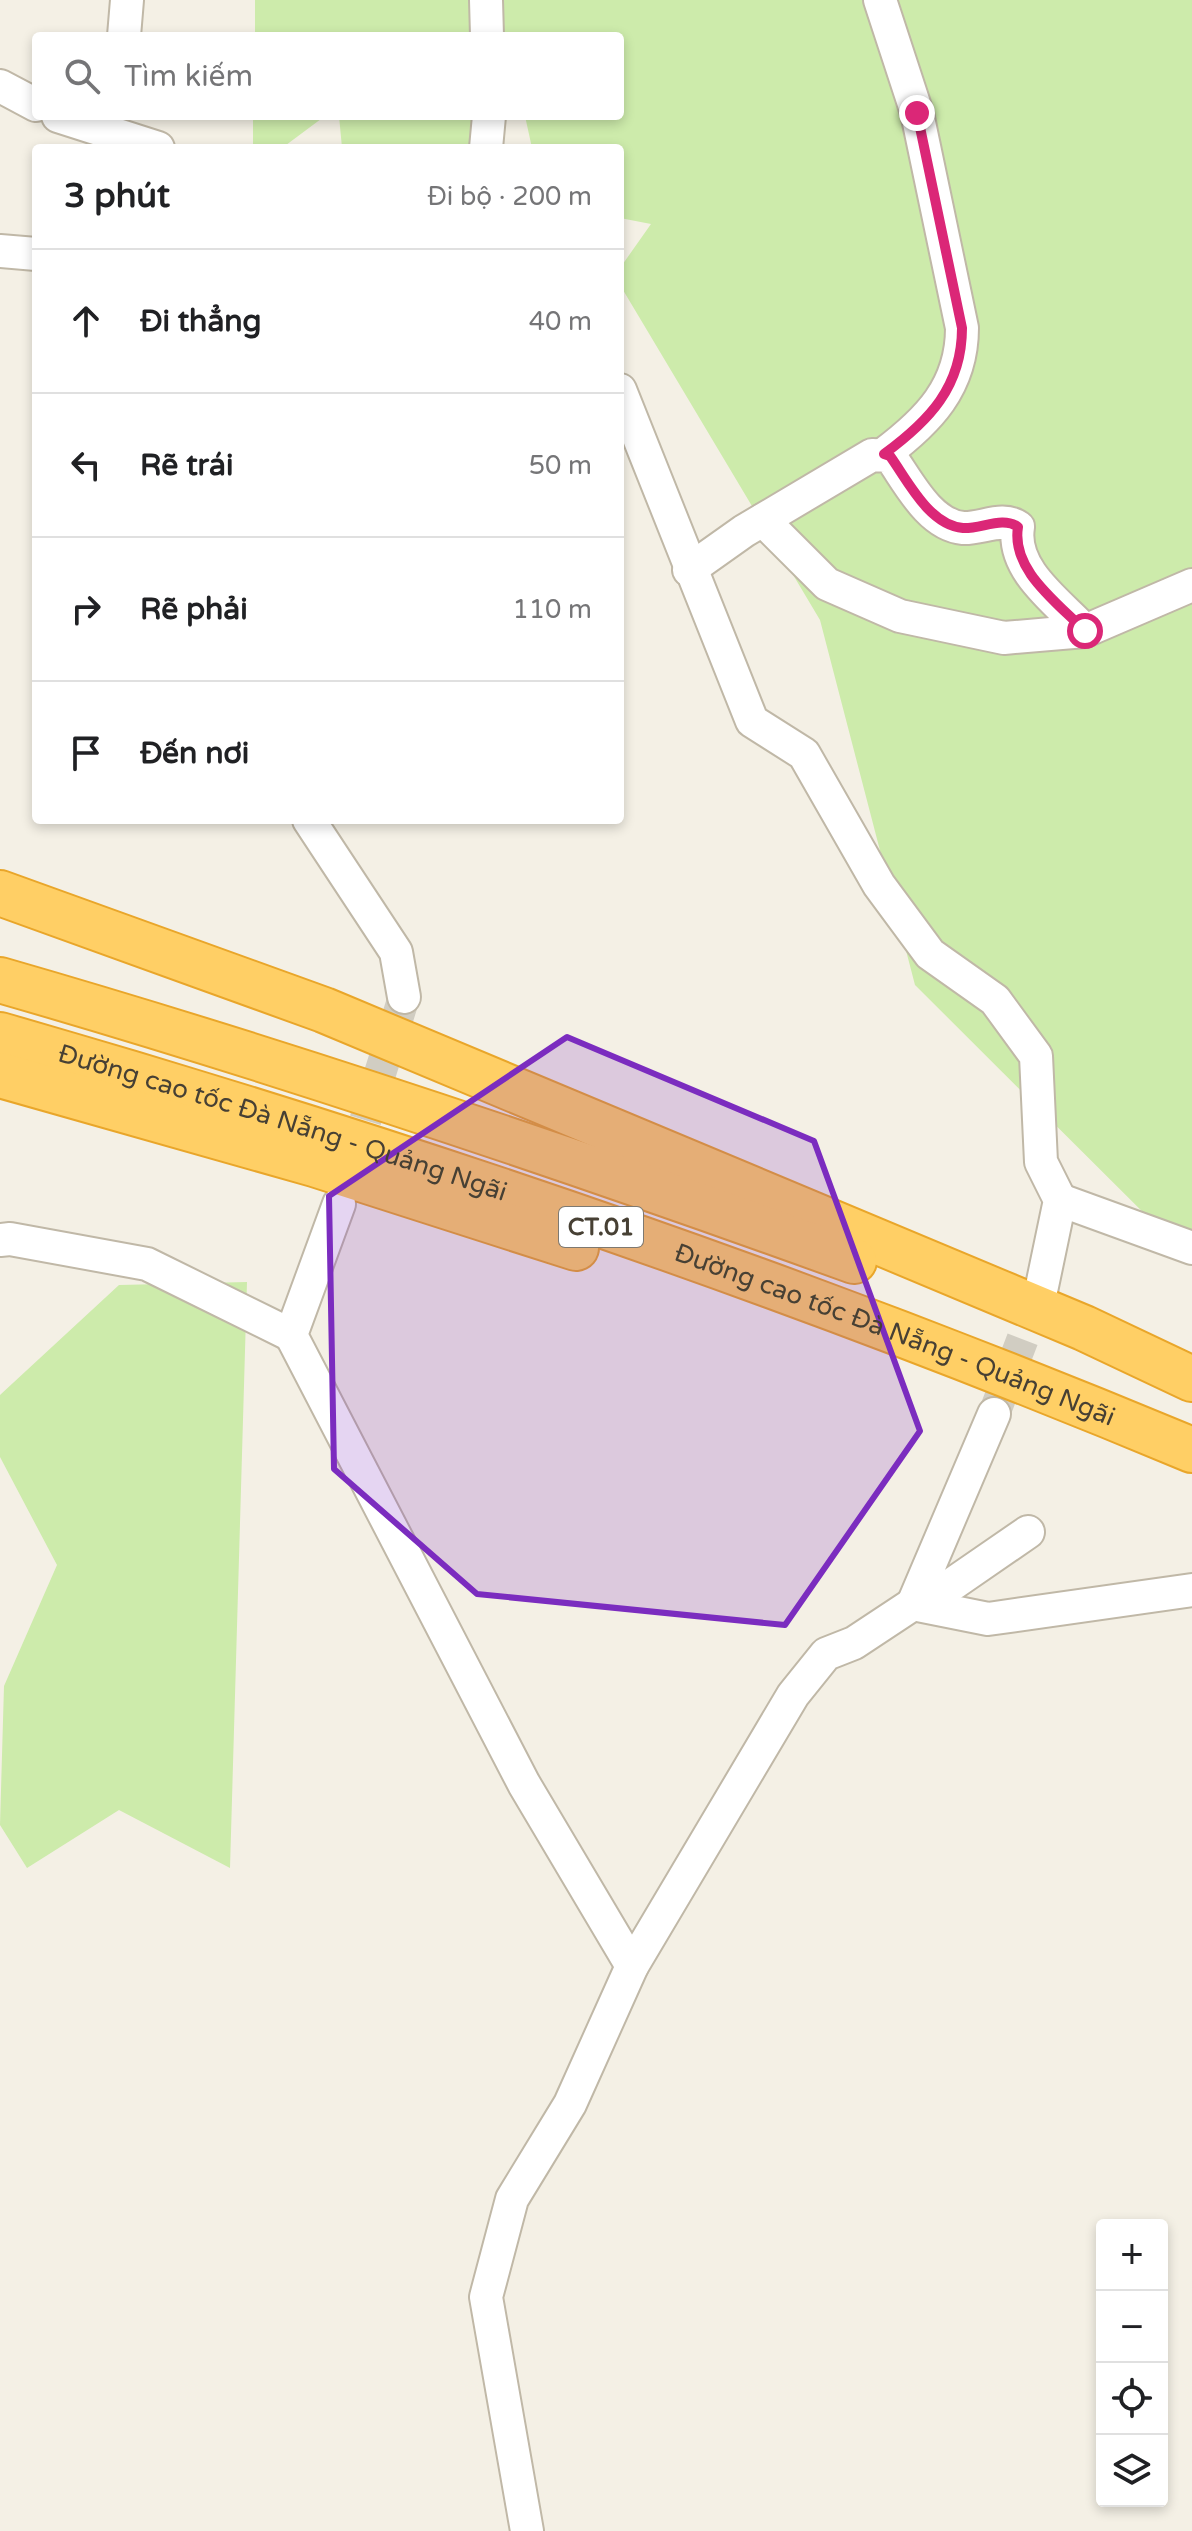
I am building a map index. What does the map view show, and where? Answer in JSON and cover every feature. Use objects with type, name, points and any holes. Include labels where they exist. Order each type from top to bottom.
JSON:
[{"type":"highway","points":[[0,893],[324,1010],[1084,1328],[1192,1379]]},
{"type":"highway","name":"Đường cao tốc Đà Nẵng - Quảng Ngãi","points":[[0,980],[198,1037],[520,1143],[927,1288],[1192,1392]]},
{"type":"highway","name":"Đường cao tốc Đà Nẵng - Quảng Ngãi","points":[[0,1035],[186,1088],[477,1182],[1073,1401],[1192,1450]]},
{"type":"highway","points":[[0,1075],[314,1164],[1073,1401]]},
{"type":"street","points":[[124,32],[127,0]]},
{"type":"street","points":[[486,0],[487,32]]},
{"type":"street","points":[[880,0],[917,113],[962,328],[959,362],[944,397],[917,429],[884,454]]},
{"type":"street","points":[[0,86],[32,103]]},
{"type":"street","points":[[82,120],[111,125],[150,144]]},
{"type":"street","points":[[486,144],[489,120]]},
{"type":"street","points":[[0,251],[32,254]]},
{"type":"street","points":[[624,400],[689,570],[752,721],[804,754],[879,885],[930,954],[995,1000],[1036,1056],[1041,1162],[1060,1200],[1041,1291]]},
{"type":"street","points":[[689,570],[763,520],[872,455],[884,454],[890,456],[929,511],[960,528],[1000,522],[1018,527],[1015,543],[1021,562],[1085,631]]},
{"type":"street","points":[[763,520],[827,584],[900,616],[1004,638],[1085,631],[1192,585]]},
{"type":"street","points":[[312,824],[396,952],[404,997]]},
{"type":"street","points":[[1060,1200],[1192,1248]]},
{"type":"street","points":[[291,1335],[339,1204]]},
{"type":"street","points":[[0,1240],[10,1239],[147,1264],[291,1335],[524,1784],[632,1966]]},
{"type":"street","points":[[913,1604],[994,1414]]},
{"type":"street","points":[[527,2531],[486,2297],[512,2199],[570,2104],[632,1966],[793,1695],[826,1654],[854,1643],[913,1604],[954,1583],[1028,1532]]},
{"type":"street","points":[[913,1604],[988,1619],[1192,1590]]},
{"type":"highlighted area","points":[[567,1037],[814,1141],[920,1431],[785,1625],[477,1594],[334,1469],[329,1196]]},
{"type":"green space","points":[[255,0],[1192,0],[1192,1261],[915,985],[820,620],[624,292],[624,262],[651,224],[624,219],[624,144],[531,144],[526,120],[624,120],[624,32],[255,32]]},
{"type":"green space","points":[[253,120],[320,120],[287,144],[253,144]]},
{"type":"green space","points":[[339,120],[504,120],[493,144],[342,144]]},
{"type":"green space","points":[[247,1282],[230,1868],[119,1810],[27,1868],[0,1825],[4,1686],[57,1565],[0,1457],[0,1395],[119,1285]]},
{"type":"tunnel","points":[[351,1166],[404,997]]},
{"type":"tunnel","points":[[994,1414],[1041,1291]]},
{"type":"route","points":[[917,113],[962,328],[962,345],[950,386],[938,407],[917,429],[884,454],[890,456],[929,511],[960,528],[1000,522],[1018,527],[1015,543],[1021,562],[1085,631]]}]
